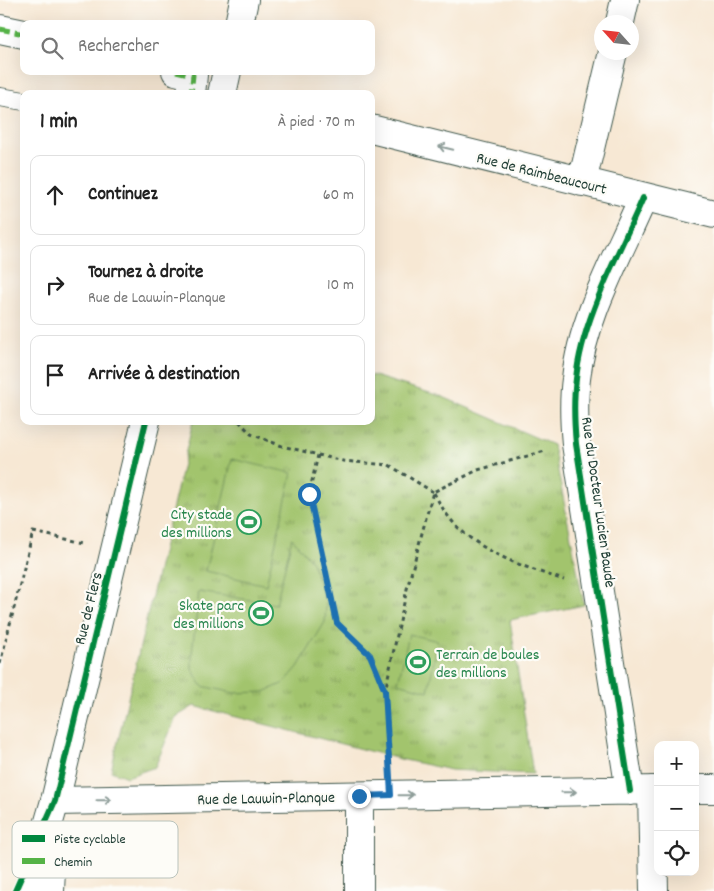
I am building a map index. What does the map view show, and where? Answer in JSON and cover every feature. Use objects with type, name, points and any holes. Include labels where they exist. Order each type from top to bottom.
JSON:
[{"type":"street","points":[[240,20],[244,0]]},
{"type":"street","points":[[622,15],[625,0]]},
{"type":"street","points":[[0,29],[20,33]]},
{"type":"street","points":[[582,182],[611,60]]},
{"type":"street","points":[[191,90],[193,75]]},
{"type":"street","name":"Rue de Raimbeaucourt","points":[[375,130],[643,198],[714,214]]},
{"type":"street","name":"Rue du Docteur Lucien Baude","points":[[643,198],[595,309],[582,347],[574,395],[576,444],[599,591],[647,790],[654,891]]},
{"type":"street","name":"Rue de Flers","points":[[49,821],[145,425]]},
{"type":"street","points":[[699,789],[714,789]]},
{"type":"street","name":"Rue de Lauwin-Planque","points":[[55,801],[647,790]]},
{"type":"street","points":[[359,796],[360,891]]},
{"type":"street","name":"Rue de Flers","points":[[54,821],[55,801]]},
{"type":"street","name":"Rue de Flers","points":[[29,891],[33,878]]},
{"type":"street","name":"Rue de Flers","points":[[50,891],[51,878]]},
{"type":"lane","points":[[0,97],[20,100]]},
{"type":"path","points":[[243,425],[251,434],[282,446],[343,461],[389,466],[433,493],[449,518],[477,543],[527,568],[599,591]]},
{"type":"path","points":[[391,795],[385,691],[407,588],[433,493],[478,470],[576,444]]},
{"type":"path","points":[[318,455],[309,494],[337,623],[370,655],[385,691]]},
{"type":"path","points":[[0,664],[33,532],[115,549]]},
{"type":"green space","points":[[375,376],[443,397],[553,445],[584,605],[510,620],[533,774],[451,770],[400,759],[194,706],[176,717],[155,767],[127,777],[111,771],[192,425],[375,425]]},
{"type":"green space","name":"City stade des millions","points":[[232,459],[292,473],[266,585],[206,571]]},
{"type":"green space","name":"Skate parc des millions","points":[[292,538],[312,562],[326,603],[325,622],[298,667],[284,683],[264,692],[234,693],[202,686],[192,669],[199,592],[276,604]]},
{"type":"green space","name":"Terrain de boules des millions","points":[[409,634],[438,641],[428,691],[398,683]]},
{"type":"marked path","points":[[0,29],[20,33]]},
{"type":"marked path","points":[[191,90],[193,75]]},
{"type":"cycle path","points":[[630,791],[576,444],[574,403],[576,379],[586,333],[603,287],[643,198]]},
{"type":"cycle path","points":[[46,821],[55,801],[145,425]]},
{"type":"cycle path","points":[[15,891],[21,878]]},
{"type":"place","name":"City stade des millions","points":[[249,522]]},
{"type":"place","name":"Skate parc des millions","points":[[261,613]]},
{"type":"place","name":"Terrain de boules des millions","points":[[418,662]]},
{"type":"route","points":[[309,494],[337,623],[370,655],[385,691],[392,780],[391,795],[359,796]]}]
